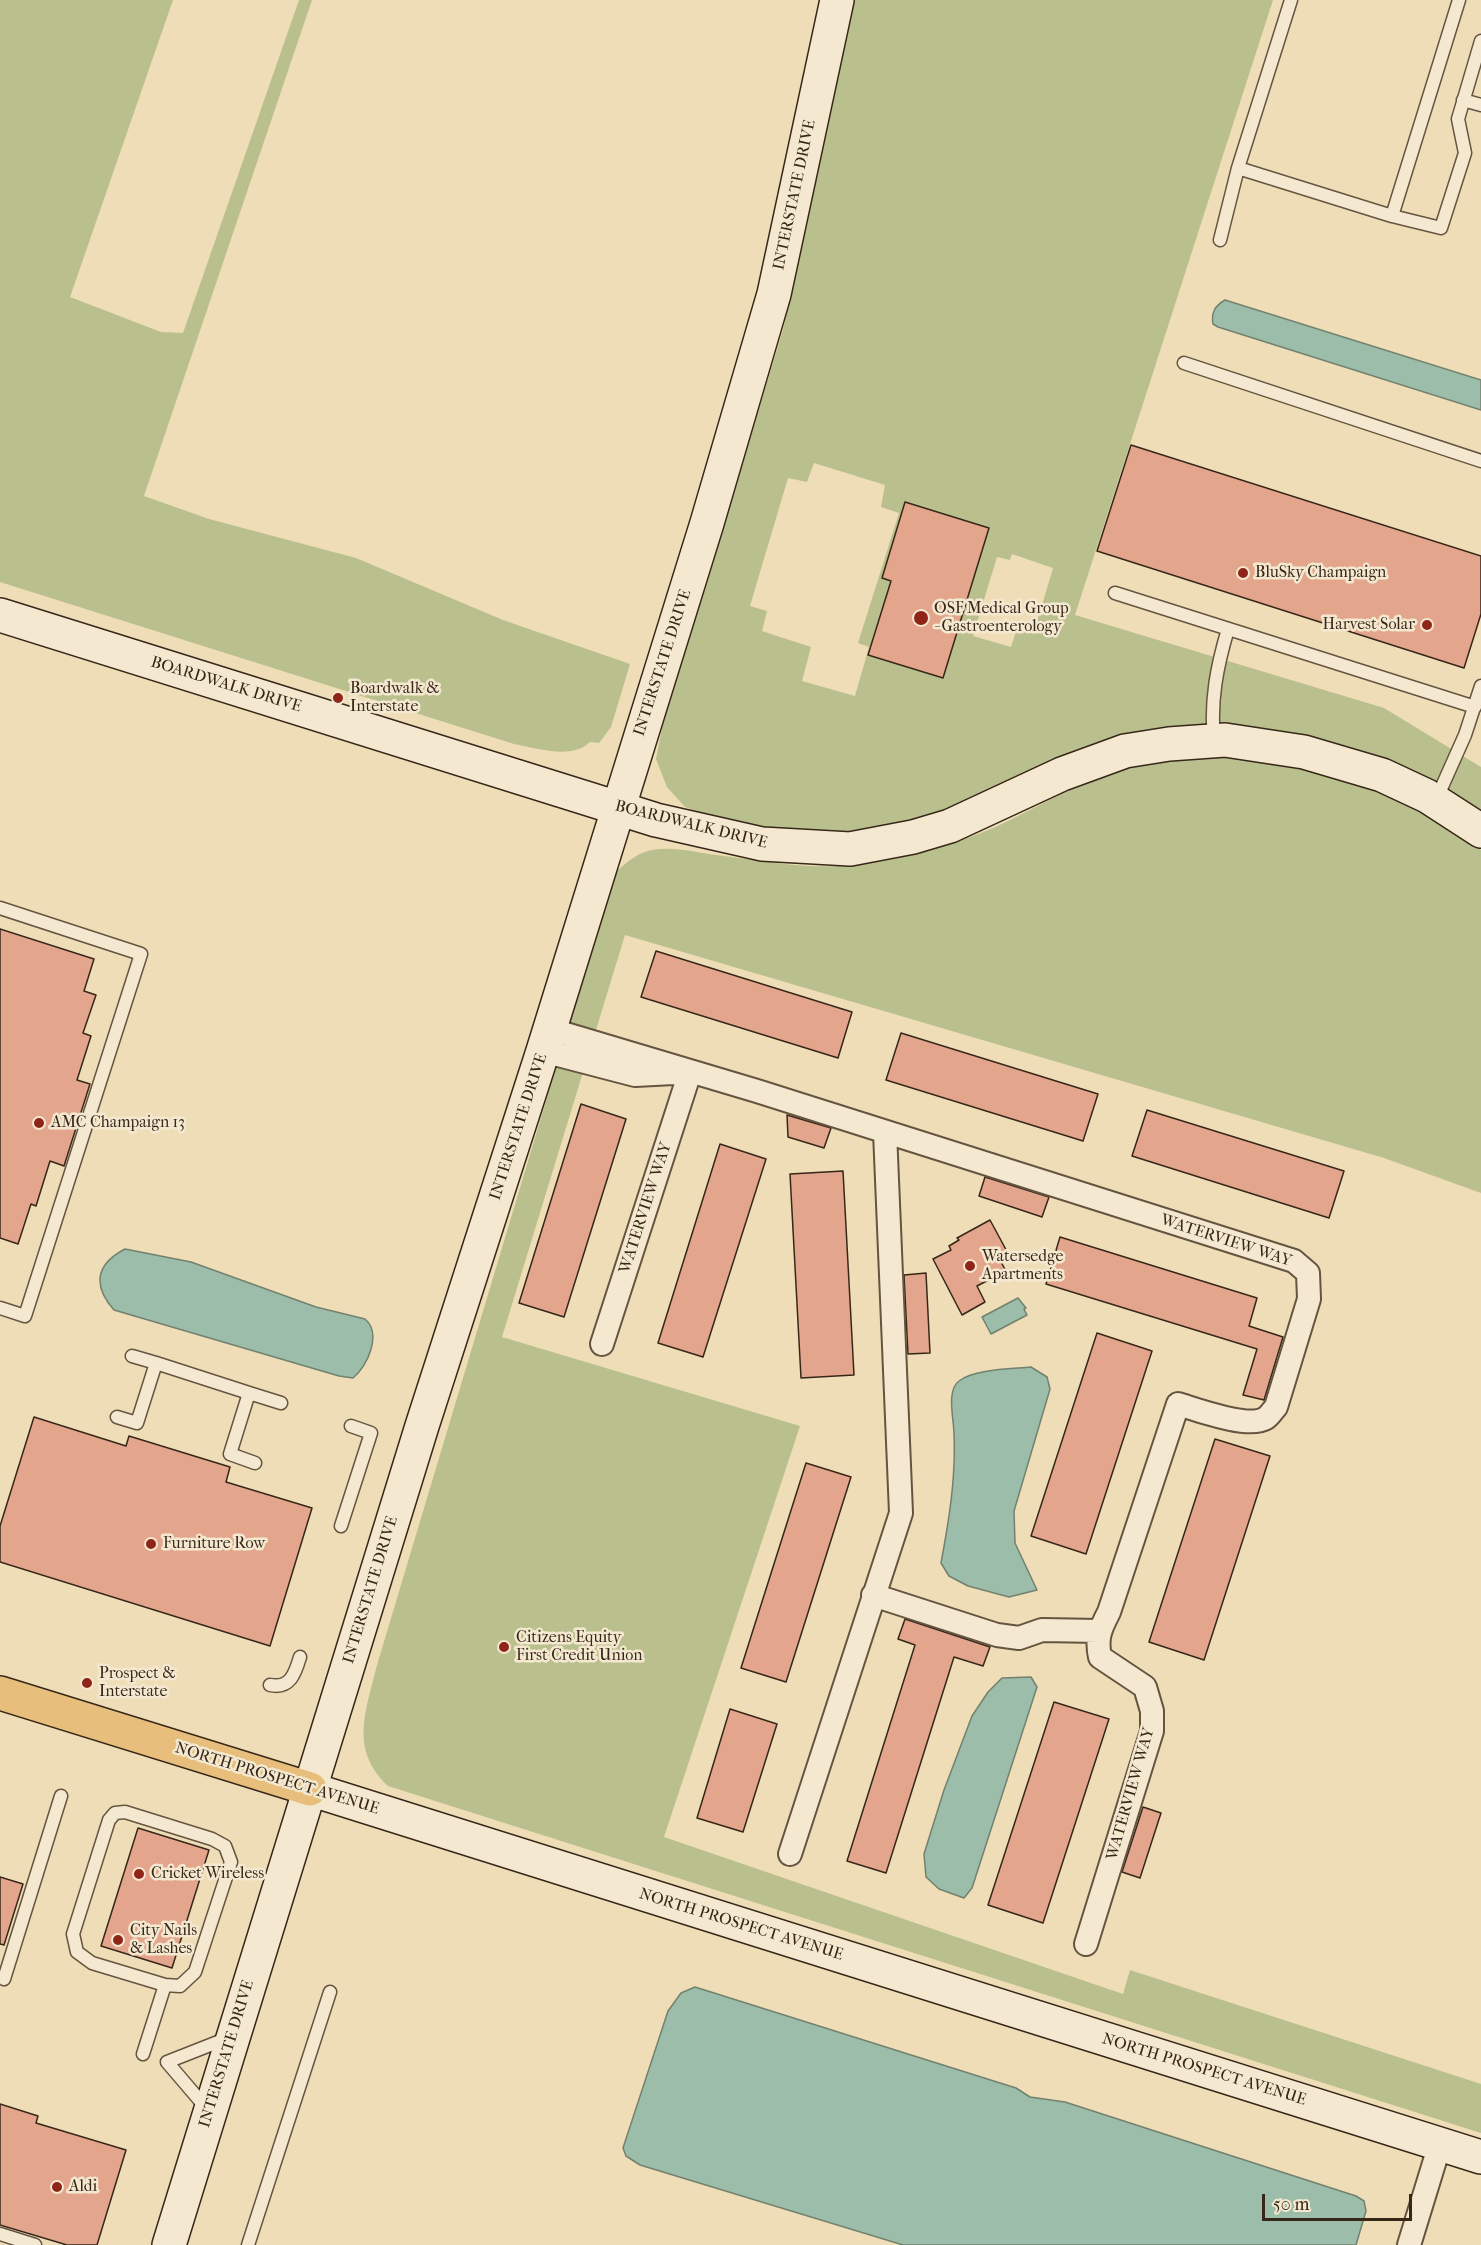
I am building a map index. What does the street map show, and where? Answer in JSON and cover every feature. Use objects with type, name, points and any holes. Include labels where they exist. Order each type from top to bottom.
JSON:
[{"type":"main road","name":"NORTH PROSPECT AVENUE","points":[[0,1693],[310,1789]]},
{"type":"street","name":"INTERSTATE DRIVE","points":[[169,2245],[232,2037],[707,523],[774,294],[837,0]]},
{"type":"street","name":"BOARDWALK DRIVE","points":[[0,615],[618,808],[762,844],[850,849],[913,837],[950,826],[1062,774],[1125,751],[1214,741],[1289,749],[1326,757],[1382,775],[1436,801],[1481,831]]},
{"type":"street","name":"WATERVIEW WAY","points":[[546,1040],[690,1072],[1294,1261],[1308,1273],[1309,1299],[1276,1407],[1266,1418],[1250,1421],[1235,1419],[1178,1404],[1109,1612],[1099,1631],[1097,1643],[1100,1657],[1145,1687],[1152,1711],[1152,1731],[1086,1944]]},
{"type":"street","name":"WATERVIEW WAY","points":[[602,1344],[690,1072]]},
{"type":"street","points":[[790,1854],[901,1505],[885,1132]]},
{"type":"street","points":[[873,1595],[997,1635],[1019,1638],[1042,1630],[1099,1631]]},
{"type":"street","name":"NORTH PROSPECT AVENUE","points":[[310,1789],[1481,2157]]},
{"type":"street","points":[[1409,2245],[1440,2144]]},
{"type":"lane","points":[[1220,240],[1238,168],[1291,0]]},
{"type":"lane","points":[[1392,216],[1459,0]]},
{"type":"lane","points":[[1238,168],[1392,216],[1441,228],[1465,153],[1458,118],[1481,41]]},
{"type":"lane","points":[[1463,99],[1481,105]]},
{"type":"lane","points":[[1184,363],[1481,461]]},
{"type":"lane","points":[[1115,593],[1474,707]]},
{"type":"lane","points":[[1214,741],[1211,716],[1216,666],[1228,629]]},
{"type":"lane","points":[[1436,801],[1465,735],[1481,686]]},
{"type":"lane","points":[[0,908],[141,954],[26,1316],[0,1308]]},
{"type":"lane","points":[[132,1356],[281,1403]]},
{"type":"lane","points":[[117,1417],[136,1423],[156,1363]]},
{"type":"lane","points":[[249,1393],[230,1454],[255,1462]]},
{"type":"lane","points":[[341,1526],[371,1433],[351,1426]]},
{"type":"lane","points":[[270,1685],[279,1687],[287,1684],[294,1676],[300,1658]]},
{"type":"lane","points":[[4,1979],[6,1954],[61,1796]]},
{"type":"lane","points":[[125,1812],[212,1839],[225,1846],[231,1862],[195,1972],[180,1986],[165,1985],[93,1963],[77,1952],[73,1934],[109,1820],[115,1813],[125,1812]]},
{"type":"lane","points":[[143,2054],[165,1985]]},
{"type":"lane","points":[[248,2245],[330,1992]]},
{"type":"lane","points":[[210,2112],[166,2062],[232,2037]]},
{"type":"lane","points":[[0,2234],[35,2245]]},
{"type":"shaded area","points":[[0,0],[173,0],[70,297],[161,332],[183,333],[299,0],[312,0],[144,496],[209,519],[356,558],[503,620],[630,664],[611,727],[599,743],[590,742],[564,752],[514,744],[0,582]]},
{"type":"shaded area","points":[[854,0],[1273,0],[1075,615],[1384,708],[1481,767],[1481,814],[1395,765],[1348,746],[1222,728],[879,833],[787,833],[731,824],[685,807],[667,787],[656,759],[663,723],[783,330]],"holes":[[[814,463],[885,485],[881,507],[899,513],[858,643],[869,647],[855,696],[802,681],[811,647],[762,631],[767,611],[750,606],[788,478],[807,482]],[[905,502],[989,528],[943,678],[869,655],[891,581],[882,578]],[[1012,554],[1053,568],[1035,629],[1018,625],[1011,647],[973,636],[997,557],[1010,560]]]},
{"type":"shaded area","points":[[1225,300],[1481,380],[1481,410],[1218,327],[1213,324],[1213,313],[1216,307]]},
{"type":"shaded area","points":[[1244,757],[1309,769],[1369,787],[1426,814],[1481,850],[1481,1193],[1384,1158],[625,935],[502,1337],[800,1426],[664,1837],[1123,1994],[1130,1970],[1481,2084],[1481,2133],[388,1786],[368,1758],[364,1744],[365,1714],[377,1665],[614,874],[639,855],[656,849],[682,850],[808,866],[878,862],[937,848],[975,835],[1076,787],[1121,770],[1173,761]]},
{"type":"shaded area","points":[[125,1249],[191,1262],[316,1307],[365,1319],[370,1325],[373,1341],[368,1358],[353,1378],[339,1376],[114,1310],[102,1292],[100,1276],[108,1261]]},
{"type":"shaded area","points":[[1018,1298],[1026,1308],[1024,1309],[1027,1315],[991,1334],[982,1317]]},
{"type":"shaded area","points":[[1031,1367],[1047,1377],[1050,1389],[1014,1511],[1015,1543],[1037,1590],[1009,1597],[968,1586],[949,1576],[941,1563],[953,1483],[952,1398],[955,1385],[966,1377],[994,1370]]},
{"type":"shaded area","points":[[1031,1677],[1037,1687],[972,1888],[964,1898],[939,1889],[926,1877],[924,1854],[944,1790],[972,1716],[988,1692],[1002,1678]]},
{"type":"shaded area","points":[[695,1987],[1016,2088],[1030,2097],[1065,2102],[1356,2196],[1364,2201],[1366,2211],[1356,2245],[903,2245],[640,2165],[626,2156],[623,2148],[668,2011],[681,1993]]},
{"type":"building","points":[[1131,445],[1481,556],[1481,614],[1464,668],[1097,551]]},
{"type":"building","name":"OSF Medical Group - Gastroenterology","points":[[905,502],[989,528],[943,678],[868,655],[891,581],[882,578]]},
{"type":"building","name":"AMC Champaign 13","points":[[0,929],[94,959],[84,991],[96,995],[83,1033],[91,1036],[77,1080],[90,1084],[64,1166],[50,1161],[36,1206],[31,1204],[18,1244],[0,1238]]},
{"type":"building","points":[[656,951],[852,1012],[838,1058],[641,997]]},
{"type":"building","points":[[901,1033],[1098,1094],[1083,1141],[886,1080]]},
{"type":"building","points":[[581,1104],[626,1119],[564,1317],[519,1303]]},
{"type":"building","points":[[1147,1110],[1344,1171],[1329,1218],[1132,1156]]},
{"type":"building","points":[[787,1115],[831,1128],[824,1148],[788,1137]]},
{"type":"building","points":[[720,1144],[766,1159],[703,1357],[658,1343]]},
{"type":"building","points":[[843,1171],[854,1375],[801,1378],[790,1174]]},
{"type":"building","points":[[985,1177],[1049,1197],[1042,1217],[979,1196]]},
{"type":"building","name":"Watersedge Apartments","points":[[990,1220],[1010,1257],[1001,1262],[1006,1271],[977,1286],[985,1302],[962,1315],[933,1259],[951,1250],[949,1246],[959,1240],[957,1238]]},
{"type":"building","points":[[1060,1237],[1257,1298],[1249,1326],[1283,1337],[1264,1400],[1243,1395],[1257,1349],[1046,1284]]},
{"type":"building","points":[[926,1273],[930,1353],[908,1354],[904,1275]]},
{"type":"building","points":[[1097,1333],[1152,1351],[1086,1554],[1031,1536]]},
{"type":"building","name":"Furniture Row","points":[[34,1417],[126,1446],[129,1436],[230,1467],[226,1482],[312,1508],[270,1646],[0,1562],[0,1526]]},
{"type":"building","points":[[1215,1439],[1270,1456],[1204,1660],[1149,1642]]},
{"type":"building","points":[[806,1463],[851,1477],[786,1682],[741,1668]]},
{"type":"building","points":[[905,1619],[990,1647],[983,1666],[954,1657],[886,1873],[847,1861],[915,1645],[898,1639]]},
{"type":"building","points":[[1054,1702],[1109,1719],[1043,1923],[988,1905]]},
{"type":"building","points":[[730,1709],[777,1724],[743,1832],[697,1818]]},
{"type":"building","points":[[1143,1807],[1161,1813],[1140,1878],[1122,1872]]},
{"type":"building","points":[[138,1828],[209,1850],[172,1968],[101,1946]]},
{"type":"building","points":[[0,1877],[23,1884],[4,1945],[0,1944]]},
{"type":"building","name":"Aldi","points":[[0,2104],[38,2116],[36,2123],[126,2150],[97,2245],[67,2245],[0,2225]]},
{"type":"place","name":"BluSky Champaign","points":[[1243,573]]},
{"type":"place","name":"OSF Medical Group - Gastroenterology","points":[[921,618]]},
{"type":"place","name":"Harvest Solar","points":[[1427,625]]},
{"type":"place","name":"Boardwalk & Interstate","points":[[338,698]]},
{"type":"place","name":"AMC Champaign 13","points":[[39,1123]]},
{"type":"place","name":"Watersedge Apartments","points":[[970,1266]]},
{"type":"place","name":"Furniture Row","points":[[151,1544]]},
{"type":"place","name":"Citizens Equity First Credit Union","points":[[504,1647]]},
{"type":"place","name":"Prospect & Interstate","points":[[87,1683]]},
{"type":"place","name":"Cricket Wireless","points":[[139,1874]]},
{"type":"place","name":"City Nails & Lashes","points":[[118,1940]]},
{"type":"place","name":"Aldi","points":[[57,2187]]}]
